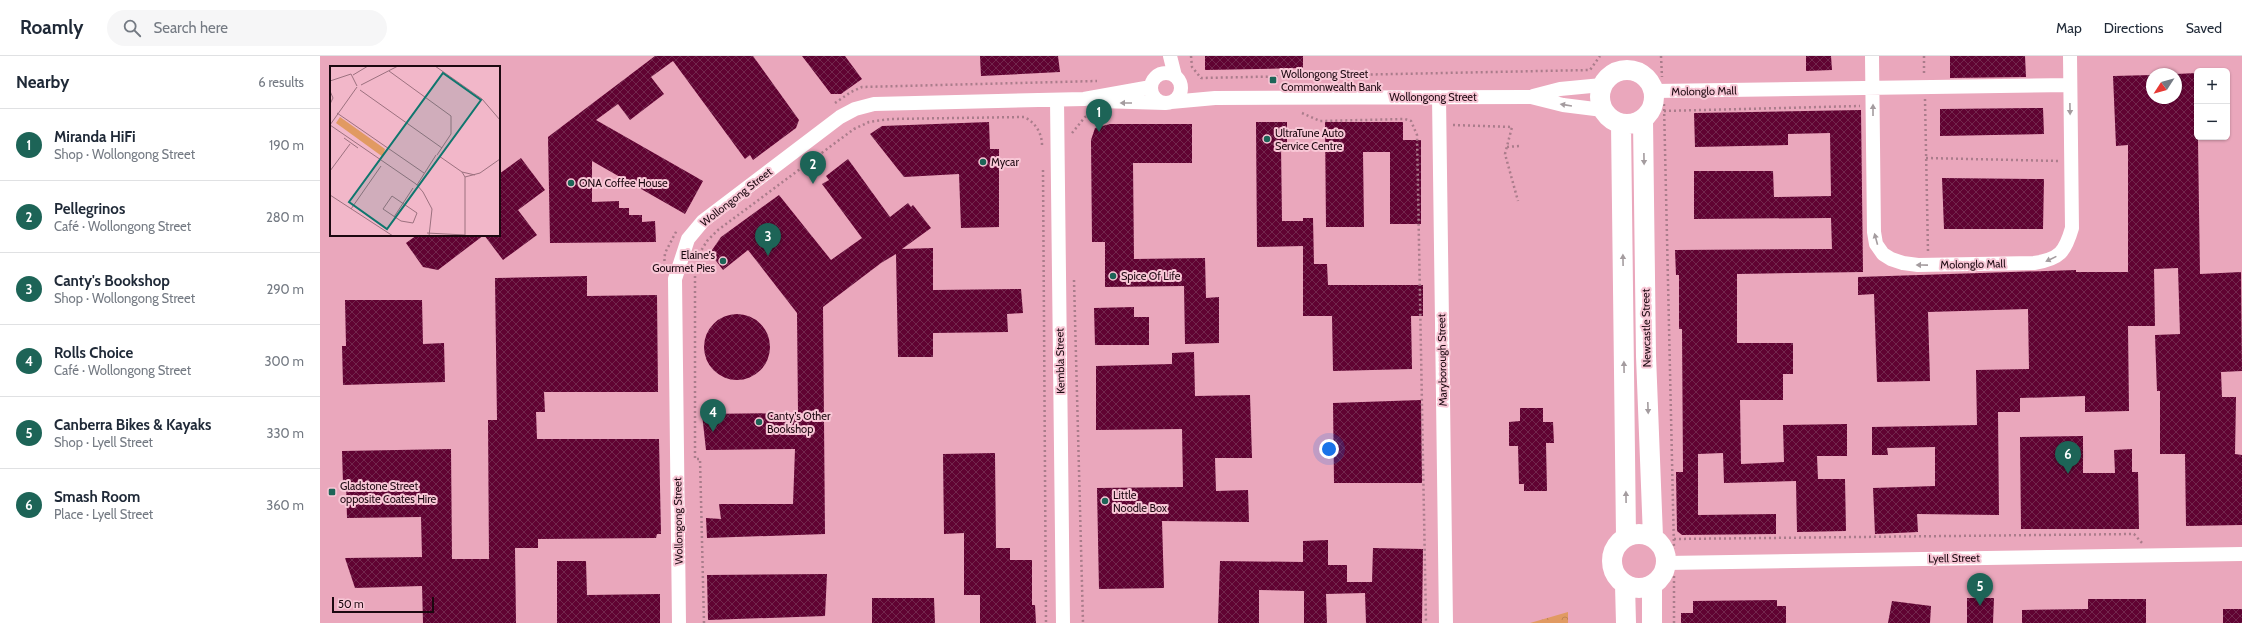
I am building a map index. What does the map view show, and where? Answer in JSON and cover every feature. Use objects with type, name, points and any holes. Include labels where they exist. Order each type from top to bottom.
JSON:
[{"type":"main road","points":[[1617,64],[1633,70],[1642,65],[1650,81],[1659,91],[1651,112],[1643,120],[1632,125],[1621,124],[1613,121],[1603,110],[1600,98],[1602,86],[1617,64]]},
{"type":"main road","name":"Newcastle Street","points":[[1643,120],[1646,356],[1653,537]]},
{"type":"main road","name":"Newcastle Street","points":[[1621,124],[1626,536]]},
{"type":"main road","points":[[1640,533],[1653,537],[1663,548],[1670,563],[1660,578],[1652,585],[1638,588],[1625,585],[1615,574],[1611,560],[1616,546],[1626,536],[1640,533]]},
{"type":"main road","points":[[1625,585],[1626,623]]},
{"type":"main road","points":[[1652,585],[1652,623]]},
{"type":"street","points":[[1165,56],[1173,79],[1178,97],[1168,103],[1154,97],[1151,86],[1156,78],[1173,79]]},
{"type":"street","points":[[1170,56],[1173,79]]},
{"type":"street","name":"Molonglo Mall","points":[[1872,56],[1874,232],[1876,244],[1883,254],[1891,259],[1918,265],[2034,263],[2049,261],[2063,252],[2072,228],[2070,56]]},
{"type":"street","name":"Wollongong Street","points":[[1173,79],[1215,98]]},
{"type":"street","name":"Molonglo Mall","points":[[1659,91],[2070,85]]},
{"type":"street","name":"Wollongong Street","points":[[1110,99],[1151,86]]},
{"type":"street","name":"Wollongong Street","points":[[1531,97],[1560,89],[1602,86]]},
{"type":"street","name":"Maryborough Street","points":[[1439,97],[1446,623]]},
{"type":"street","name":"Wollongong Street","points":[[679,623],[675,279],[688,239],[703,221],[840,117],[874,104],[1084,99],[1110,99],[1168,103],[1215,98],[1531,97],[1563,105],[1603,110]]},
{"type":"street","name":"Kembla Street","points":[[1057,100],[1063,623]]},
{"type":"street","name":"Lyell Street","points":[[1670,563],[2242,554]]},
{"type":"path","points":[[1191,56],[1192,67],[1201,78],[1590,70],[1600,56]]},
{"type":"path","points":[[1661,56],[1659,91],[1664,111],[1674,539],[1670,563],[1674,623]]},
{"type":"path","points":[[1924,56],[1928,265]]},
{"type":"path","points":[[833,104],[851,92],[862,87],[1109,81],[1109,114],[1092,114],[1085,117],[1072,131],[1070,137]]},
{"type":"path","points":[[1664,111],[1873,106]]},
{"type":"path","points":[[1296,113],[1304,113],[1320,121],[1405,119],[1411,121],[1417,135],[1426,623]]},
{"type":"path","points":[[697,256],[707,241],[718,230],[854,129],[869,122],[890,119],[1024,117],[1030,120],[1040,132],[1042,150]]},
{"type":"path","points":[[1454,125],[1511,125],[1513,129],[1505,154],[1518,201]]},
{"type":"path","points":[[1507,147],[1520,146]]},
{"type":"path","points":[[1926,158],[2071,161]]},
{"type":"path","points":[[1043,165],[1046,623]]},
{"type":"path","points":[[664,271],[665,253],[674,233],[678,228]]},
{"type":"path","points":[[696,261],[693,301],[695,459],[700,459],[704,623]]},
{"type":"path","points":[[1074,275],[1083,623]]},
{"type":"path","points":[[1674,539],[2134,534],[2144,544]]},
{"type":"shaded area","points":[[320,56],[2242,56],[2242,623],[320,623]]},
{"type":"green space","points":[[1568,612],[1568,623],[1530,623]]},
{"type":"building","points":[[655,56],[753,56],[799,120],[796,128],[753,160],[750,155],[745,159],[673,61],[651,77],[664,94],[630,120],[618,104],[596,120],[703,181],[685,214],[592,161],[592,202],[619,201],[619,208],[629,208],[629,215],[642,215],[642,222],[655,221],[656,242],[550,243],[548,137]]},
{"type":"building","points":[[802,56],[845,56],[862,79],[841,94],[831,94]]},
{"type":"building","points":[[980,56],[1058,56],[1060,72],[981,76]]},
{"type":"building","points":[[1205,56],[1303,56],[1303,68],[1205,70]]},
{"type":"building","points":[[1806,56],[1831,56],[1832,70],[1806,71]]},
{"type":"building","points":[[1950,56],[2025,56],[2026,77],[1950,78]]},
{"type":"building","points":[[2194,73],[2194,140],[2198,140],[2200,274],[2241,272],[2242,371],[2221,372],[2222,397],[2236,397],[2235,454],[2242,455],[2242,525],[2186,526],[2185,454],[2160,454],[2160,391],[2157,391],[2155,335],[2180,334],[2178,268],[2154,269],[2155,326],[2128,326],[2129,411],[2085,412],[2085,396],[2020,398],[2020,412],[1998,412],[1999,515],[1917,514],[1918,532],[1875,534],[1873,488],[1935,486],[1935,447],[1887,448],[1888,455],[1872,455],[1872,427],[1977,425],[1976,370],[2029,369],[2028,309],[1928,312],[1930,381],[1877,382],[1874,294],[1858,295],[1858,277],[2076,270],[2076,272],[2128,272],[2128,145],[2116,146],[2113,76],[2146,75],[2146,104],[2182,104],[2182,74]]},
{"type":"building","points":[[2043,108],[2044,134],[1940,136],[1940,109]]},
{"type":"building","points":[[1861,110],[1863,272],[1737,274],[1737,343],[1793,343],[1793,374],[1783,374],[1783,400],[1740,400],[1741,464],[1784,462],[1783,425],[1847,424],[1847,456],[1817,456],[1818,479],[1845,479],[1846,531],[1797,532],[1796,481],[1724,483],[1723,453],[1698,454],[1698,515],[1776,514],[1776,534],[1682,535],[1677,531],[1676,472],[1683,472],[1682,329],[1679,329],[1679,275],[1676,275],[1675,250],[1832,249],[1831,218],[1694,219],[1694,171],[1773,171],[1774,197],[1831,196],[1830,133],[1788,134],[1788,145],[1695,147],[1694,113]]},
{"type":"building","points":[[989,122],[990,149],[999,149],[999,227],[961,228],[959,174],[904,177],[870,134],[882,126]]},
{"type":"building","points":[[1256,122],[1287,122],[1287,146],[1281,146],[1282,221],[1303,221],[1303,218],[1313,218],[1314,264],[1327,264],[1328,285],[1423,285],[1423,316],[1411,316],[1412,369],[1333,371],[1332,316],[1303,316],[1303,246],[1257,247]]},
{"type":"building","points":[[1325,122],[1403,122],[1403,140],[1421,140],[1421,224],[1390,224],[1390,152],[1363,152],[1364,227],[1326,227]]},
{"type":"building","points":[[1110,124],[1192,124],[1192,163],[1133,163],[1134,259],[1205,258],[1206,298],[1219,297],[1219,343],[1185,344],[1184,286],[1105,287],[1105,242],[1092,242],[1091,140],[1095,128]]},
{"type":"building","points":[[521,158],[545,190],[518,210],[537,235],[503,260],[485,236],[500,236],[500,173]]},
{"type":"building","points":[[848,159],[890,217],[908,203],[911,207],[913,205],[931,228],[902,249],[933,248],[933,290],[1021,289],[1023,313],[1007,314],[1008,332],[933,333],[933,357],[898,357],[896,254],[881,263],[823,307],[825,534],[707,538],[706,518],[721,519],[719,504],[793,504],[795,449],[706,450],[702,414],[798,413],[797,313],[748,250],[723,270],[710,253],[721,237],[779,195],[831,260],[862,238],[822,184],[829,180],[826,176]]},
{"type":"building","points":[[1942,178],[2044,179],[2043,229],[1944,229]]},
{"type":"building","points":[[416,236],[483,236],[438,270],[423,267],[406,243]]},
{"type":"building","points":[[587,276],[587,296],[657,295],[658,392],[544,392],[545,412],[536,412],[537,439],[659,439],[661,534],[657,534],[656,538],[538,539],[538,548],[515,548],[516,623],[423,623],[422,586],[355,588],[345,558],[422,557],[421,517],[347,518],[346,484],[343,484],[342,451],[451,449],[452,559],[489,559],[488,420],[497,420],[495,278]]},
{"type":"building","points":[[345,300],[422,300],[423,344],[444,343],[445,382],[343,385],[342,346],[346,346]]},
{"type":"building","points":[[1134,307],[1134,317],[1149,317],[1149,345],[1095,345],[1094,308]]},
{"type":"building","points":[[730,314],[744,314],[756,319],[765,328],[770,340],[768,360],[761,371],[744,380],[730,380],[718,375],[709,366],[704,354],[704,340],[709,328],[718,319]]},
{"type":"building","points":[[1194,352],[1195,396],[1250,395],[1252,458],[1215,458],[1216,491],[1248,490],[1249,522],[1162,521],[1164,588],[1099,589],[1097,488],[1183,487],[1182,429],[1096,430],[1096,366],[1172,364],[1172,353]]},
{"type":"building","points":[[1421,400],[1422,483],[1334,483],[1333,403]]},
{"type":"building","points":[[1520,408],[1543,408],[1543,422],[1553,422],[1554,443],[1546,443],[1547,491],[1524,491],[1524,484],[1519,484],[1518,446],[1509,446],[1509,422],[1520,421]]},
{"type":"building","points":[[2083,436],[2083,473],[2115,473],[2114,450],[2132,449],[2132,472],[2138,472],[2139,529],[2021,529],[2020,437]]},
{"type":"building","points":[[995,453],[996,548],[1010,548],[1010,560],[1032,560],[1032,605],[1035,605],[1036,623],[980,623],[980,595],[964,595],[964,533],[944,534],[943,454]]},
{"type":"building","points":[[1328,540],[1328,565],[1347,565],[1347,582],[1372,582],[1373,548],[1423,549],[1422,623],[1366,623],[1365,593],[1326,594],[1327,623],[1304,623],[1304,591],[1259,590],[1259,623],[1218,623],[1220,561],[1303,562],[1303,541]]},
{"type":"building","points":[[557,561],[586,561],[587,595],[660,594],[660,623],[557,623]]},
{"type":"building","points":[[827,574],[825,616],[708,620],[707,575]]},
{"type":"building","points":[[872,598],[934,598],[935,623],[872,623]]},
{"type":"building","points":[[1967,598],[1994,598],[1993,623],[1967,623]]},
{"type":"building","points":[[2088,599],[2146,599],[2146,623],[2022,623],[2022,610],[2088,609]]},
{"type":"building","points":[[1777,600],[1777,606],[1786,606],[1786,623],[1681,623],[1681,613],[1693,613],[1693,601]]},
{"type":"building","points":[[1892,601],[1931,606],[1930,623],[1888,623]]},
{"type":"building","points":[[2223,609],[2242,609],[2242,623],[2223,623]]},
{"type":"place","name":"Wollongong Street Commonwealth Bank","points":[[1273,80]]},
{"type":"place","name":"Miranda HiFi","points":[[1099,132]]},
{"type":"place","name":"UltraTune Auto Service Centre","points":[[1267,139]]},
{"type":"place","name":"Mycar","points":[[983,162]]},
{"type":"place","name":"ONA Coffee House","points":[[571,183]]},
{"type":"place","name":"Pellegrinos","points":[[813,184]]},
{"type":"place","name":"Canty's Bookshop","points":[[768,256]]},
{"type":"place","name":"Elaine's Gourmet Pies","points":[[723,261]]},
{"type":"place","name":"Spice Of Life","points":[[1113,276]]},
{"type":"place","name":"Canty's Other Bookshop","points":[[759,422]]},
{"type":"place","name":"Rolls Choice","points":[[713,432]]},
{"type":"place","name":"Smash Room","points":[[2068,474]]},
{"type":"place","name":"Gladstone Street opposite Coates Hire","points":[[332,492]]},
{"type":"place","name":"Little Noodle Box","points":[[1105,501]]},
{"type":"place","name":"Canberra Bikes & Kayaks","points":[[1980,606]]}]
